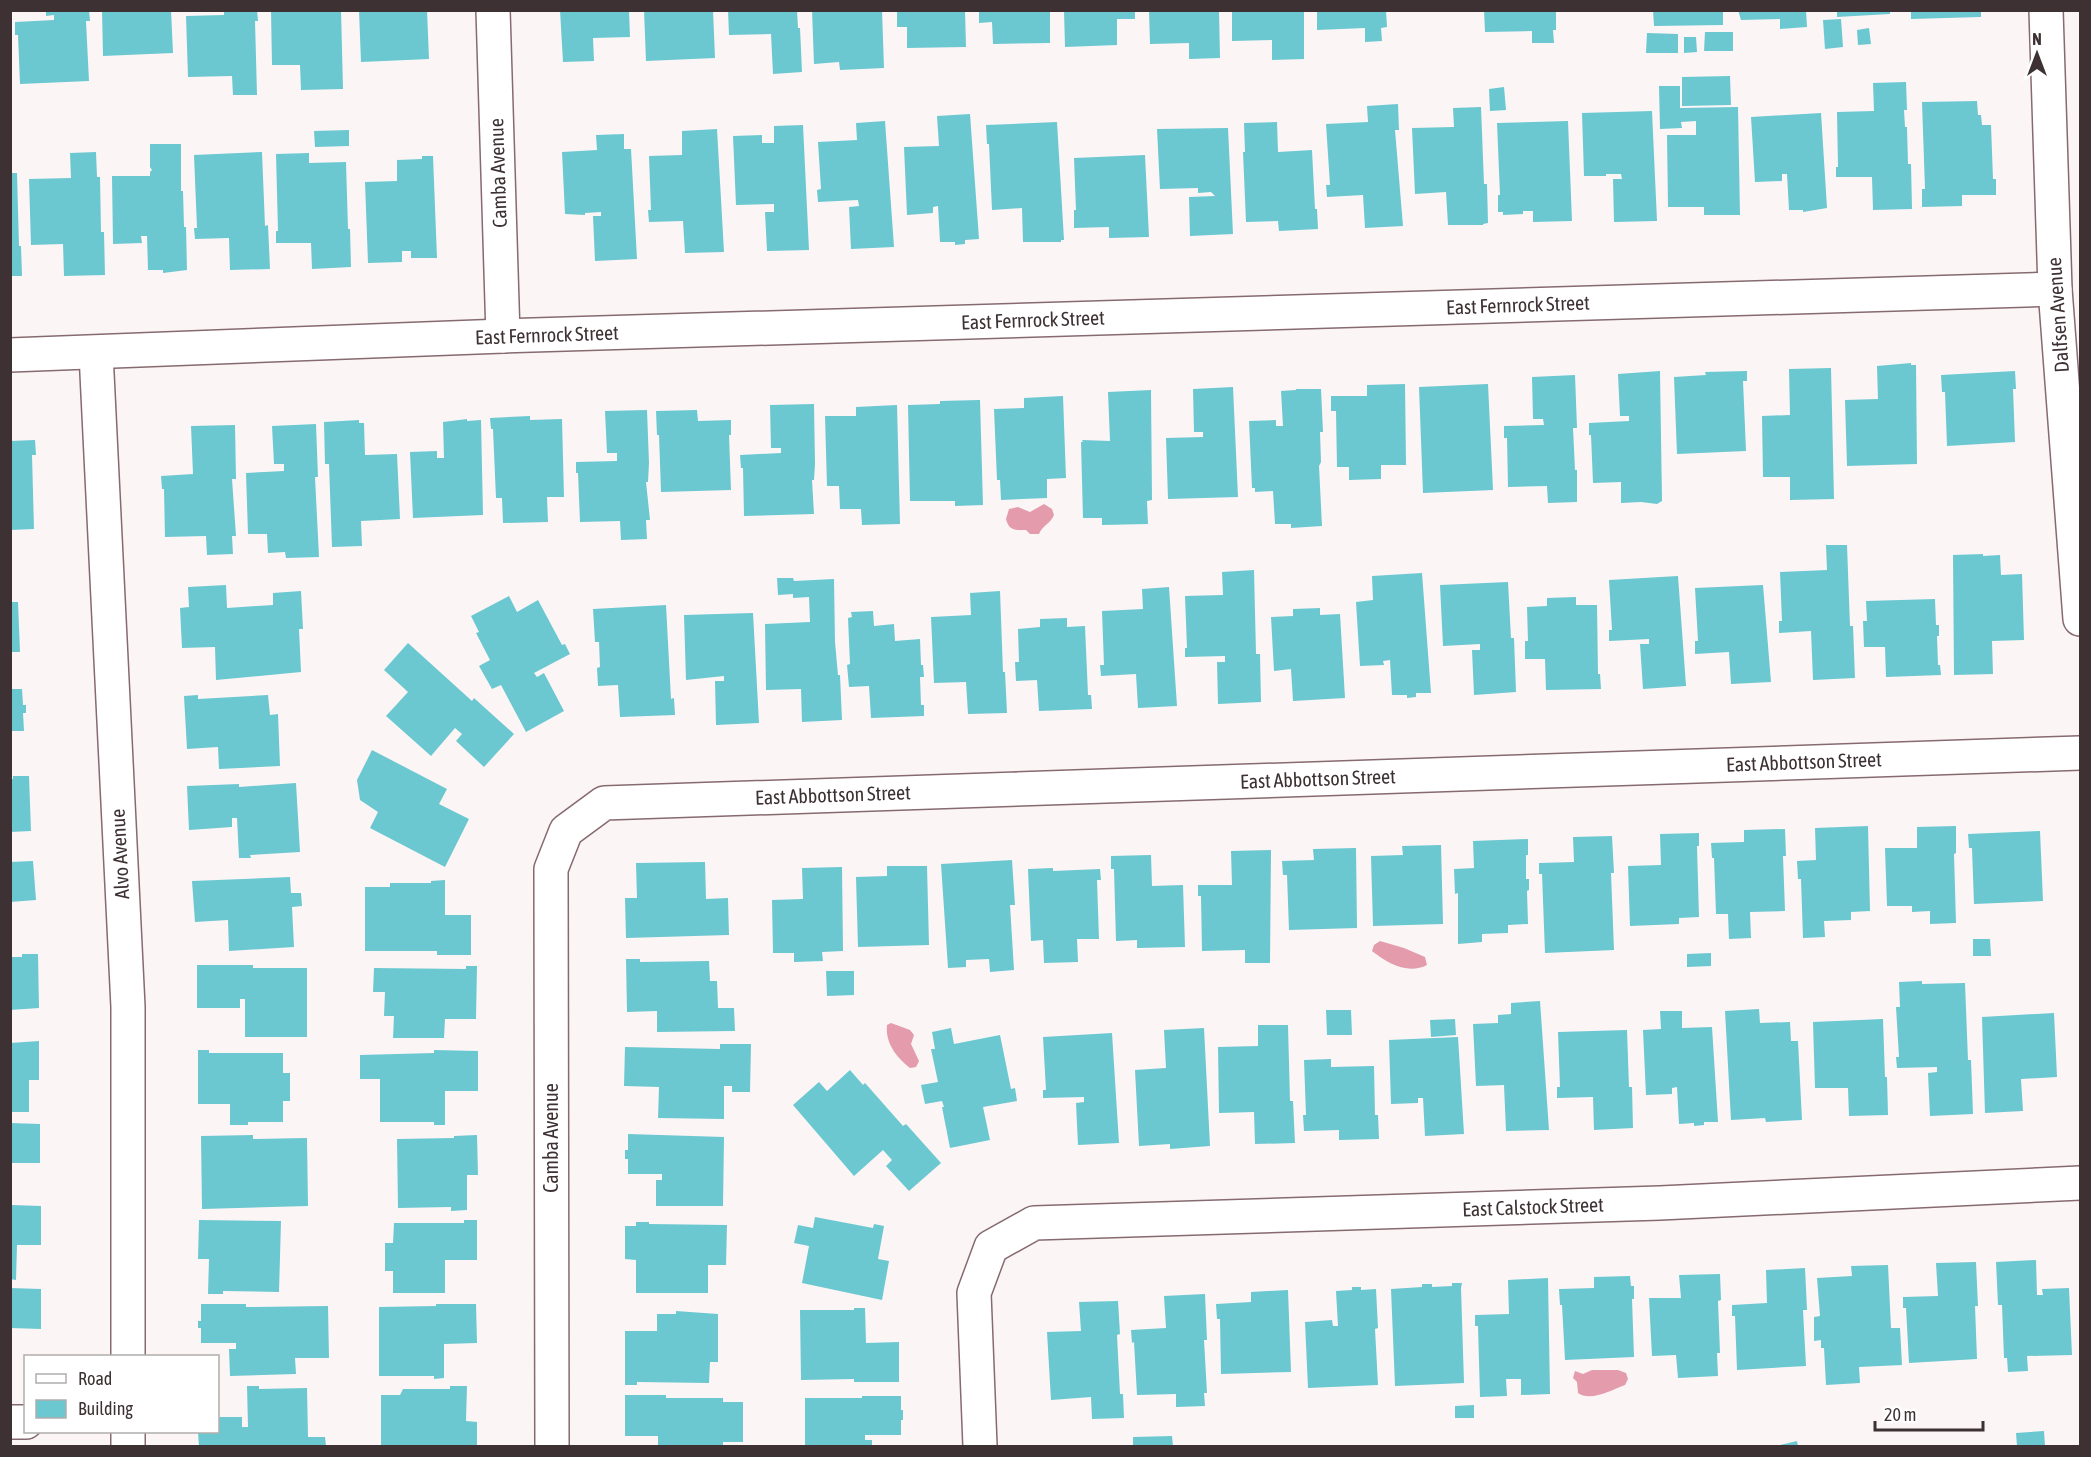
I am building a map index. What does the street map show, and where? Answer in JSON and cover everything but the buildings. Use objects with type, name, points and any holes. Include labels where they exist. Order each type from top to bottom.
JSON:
[{"type":"street","name":"Camba Avenue","points":[[493,10],[503,336]]},
{"type":"street","name":"Dalfsen Avenue","points":[[2046,10],[2055,289],[2080,619]]},
{"type":"street","name":"East Fernrock Street","points":[[10,355],[503,336],[2055,289]]},
{"type":"street","name":"Alvo Avenue","points":[[96,353],[128,1007],[128,1355]]},
{"type":"street","name":"East Abbottson Street","points":[[566,831],[604,803],[2080,753]]},
{"type":"street","name":"Camba Avenue","points":[[552,1446],[551,869],[566,831]]},
{"type":"street","name":"East Calstock Street","points":[[980,1446],[974,1293],[991,1247],[1034,1223],[1660,1203],[2080,1183]]},
{"type":"shaded area","points":[[1044,504],[1052,509],[1054,515],[1039,534],[1030,534],[1026,530],[1016,530],[1009,526],[1006,519],[1009,509],[1018,507],[1030,512]]},
{"type":"shaded area","points":[[1380,941],[1425,957],[1427,965],[1412,969],[1384,960],[1372,951],[1374,945]]},
{"type":"shaded area","points":[[891,1023],[910,1030],[914,1035],[911,1044],[919,1061],[916,1067],[910,1068],[893,1050],[887,1032],[887,1025]]},
{"type":"shaded area","points":[[1592,1370],[1618,1370],[1626,1373],[1628,1379],[1625,1385],[1595,1396],[1578,1393],[1577,1382],[1573,1378],[1575,1371],[1583,1374]]}]
